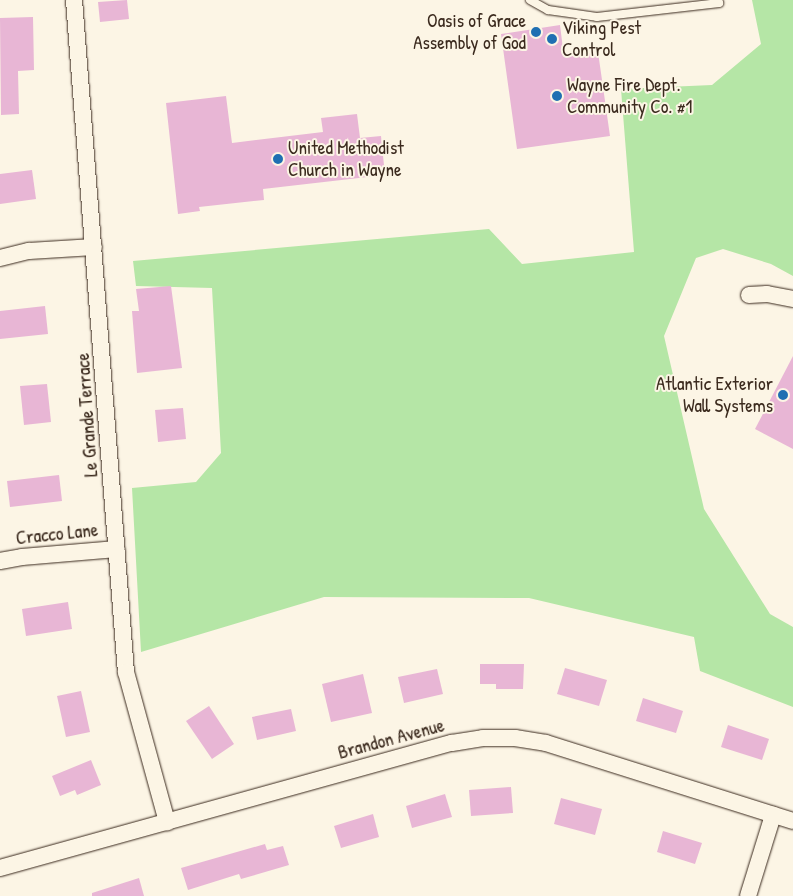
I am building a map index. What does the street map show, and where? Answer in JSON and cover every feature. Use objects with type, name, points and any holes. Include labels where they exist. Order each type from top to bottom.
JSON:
[{"type":"street","name":"Le Grande Terrace","points":[[74,0],[126,672],[167,822]]},
{"type":"street","points":[[0,258],[29,251],[94,247]]},
{"type":"street","points":[[749,295],[767,294],[793,299]]},
{"type":"street","name":"Cracco Lane","points":[[0,561],[22,557],[117,549]]},
{"type":"street","name":"Brandon Avenue","points":[[0,868],[452,743],[484,738],[515,738],[546,743],[793,821]]},
{"type":"street","points":[[748,896],[773,815]]},
{"type":"lane","points":[[530,0],[548,10],[597,17],[719,3],[718,0]]},
{"type":"green space","points":[[752,0],[793,0],[793,276],[771,264],[723,249],[696,258],[664,336],[704,509],[770,614],[793,627],[793,707],[700,671],[694,637],[529,598],[324,597],[141,652],[132,488],[196,482],[221,453],[212,288],[136,286],[133,261],[489,229],[522,264],[634,252],[621,89],[712,85],[761,44]]},
{"type":"building","points":[[127,0],[129,19],[100,22],[98,2]]},
{"type":"building","points":[[33,17],[34,70],[18,71],[19,114],[1,115],[0,18]]},
{"type":"building","name":"Wayne Fire Dept. Community Co. #1","points":[[560,25],[564,57],[598,52],[610,136],[517,149],[501,34]]},
{"type":"building","name":"United Methodist Church in Wayne","points":[[226,96],[232,143],[323,132],[321,118],[357,114],[360,138],[381,136],[385,175],[263,189],[264,200],[199,207],[200,211],[178,214],[166,103]]},
{"type":"building","points":[[32,170],[36,199],[0,204],[0,174]]},
{"type":"building","points":[[171,286],[182,368],[137,373],[132,311],[139,311],[136,289]]},
{"type":"building","points":[[45,306],[48,334],[0,339],[0,311]]},
{"type":"building","name":"Atlantic Exterior Wall Systems","points":[[793,356],[793,449],[755,429]]},
{"type":"building","points":[[47,384],[51,422],[24,425],[20,386]]},
{"type":"building","points":[[183,408],[186,439],[158,442],[155,410]]},
{"type":"building","points":[[59,475],[62,501],[10,507],[7,481]]},
{"type":"building","points":[[68,602],[72,629],[26,636],[22,609]]},
{"type":"building","points":[[480,664],[524,664],[523,689],[496,689],[496,684],[480,684]]},
{"type":"building","points":[[565,668],[607,680],[599,706],[557,694]]},
{"type":"building","points":[[437,669],[443,694],[404,703],[398,677]]},
{"type":"building","points":[[363,674],[372,713],[331,722],[322,684]]},
{"type":"building","points":[[81,691],[90,732],[66,737],[57,696]]},
{"type":"building","points":[[643,698],[683,711],[676,733],[636,721]]},
{"type":"building","points":[[209,706],[234,744],[212,759],[186,721]]},
{"type":"building","points":[[291,709],[296,731],[257,740],[252,717]]},
{"type":"building","points":[[728,725],[769,739],[762,760],[721,747]]},
{"type":"building","points":[[91,760],[101,785],[77,795],[75,790],[60,796],[52,776]]},
{"type":"building","points":[[511,787],[513,813],[471,816],[469,790]]},
{"type":"building","points":[[445,794],[452,817],[412,828],[406,806]]},
{"type":"building","points":[[561,798],[602,809],[595,835],[554,824]]},
{"type":"building","points":[[373,814],[379,837],[341,848],[334,826]]},
{"type":"building","points":[[663,831],[702,843],[695,864],[657,852]]},
{"type":"building","points":[[265,844],[267,850],[283,846],[289,865],[241,879],[239,874],[188,890],[181,868]]},
{"type":"building","points":[[139,878],[144,896],[92,896],[92,893]]},
{"type":"place","name":"Oasis of Grace Assembly of God","points":[[536,32]]},
{"type":"place","name":"Viking Pest Control","points":[[552,39]]},
{"type":"place","name":"Wayne Fire Dept. Community Co. #1","points":[[557,96]]},
{"type":"place","name":"United Methodist Church in Wayne","points":[[278,159]]},
{"type":"place","name":"Atlantic Exterior Wall Systems","points":[[783,395]]}]
